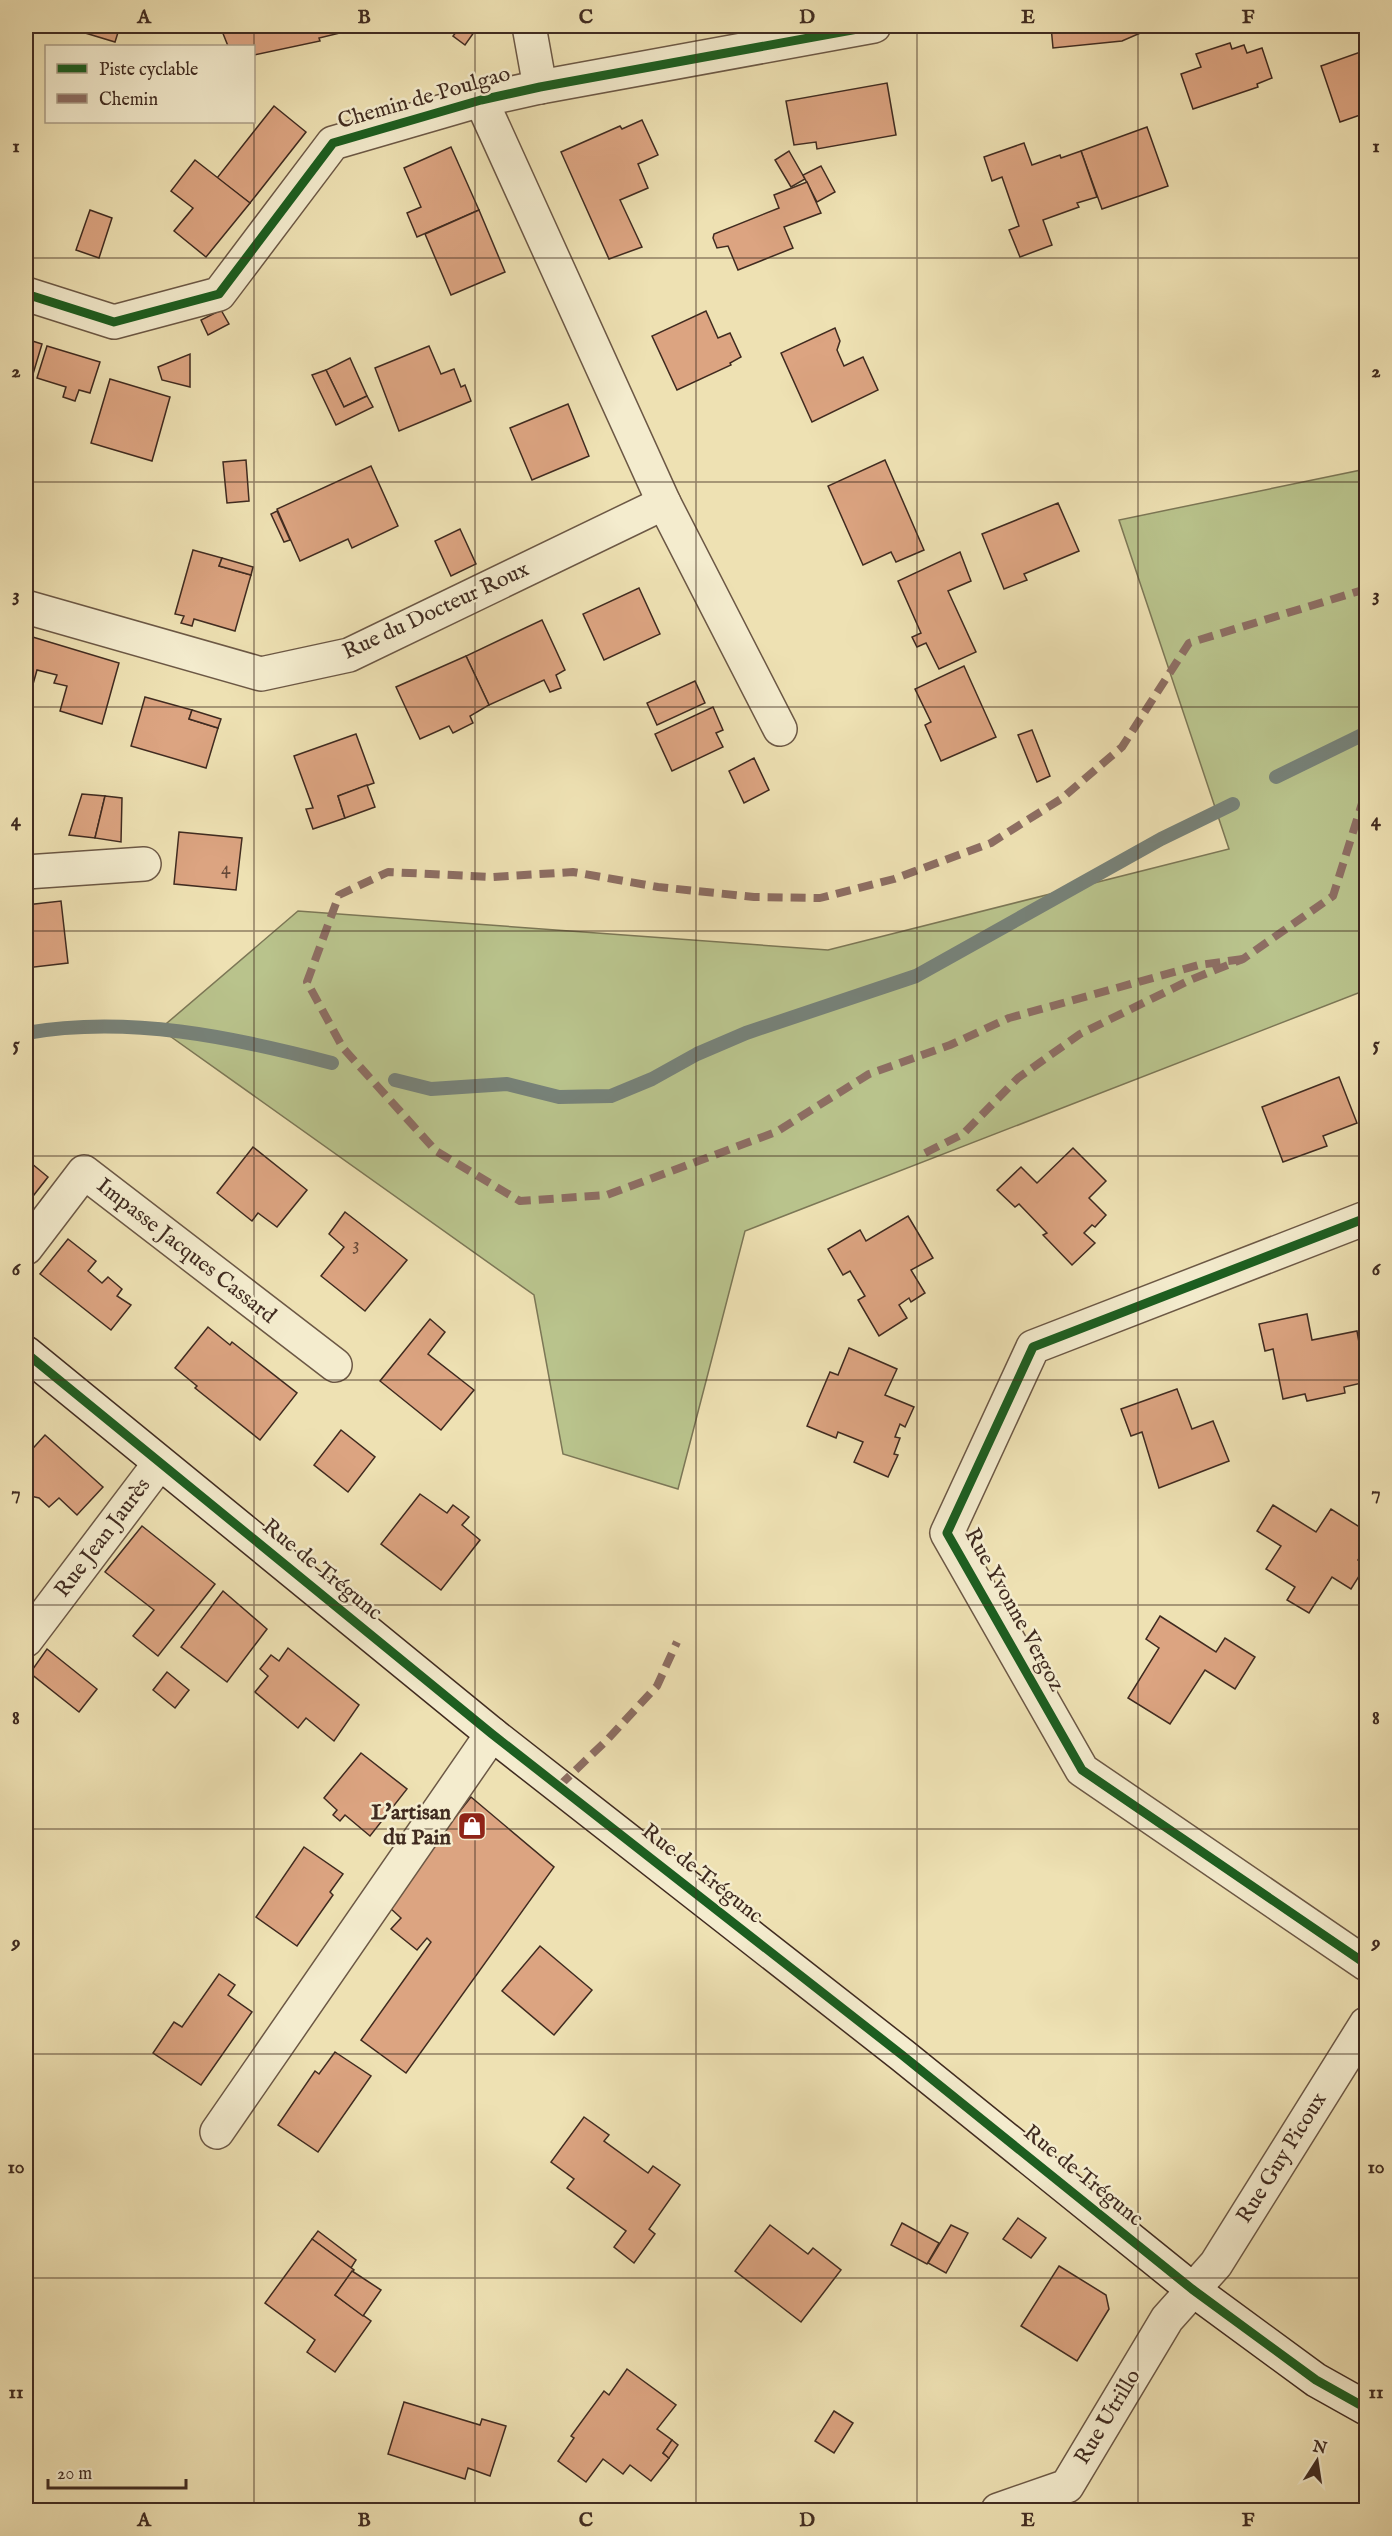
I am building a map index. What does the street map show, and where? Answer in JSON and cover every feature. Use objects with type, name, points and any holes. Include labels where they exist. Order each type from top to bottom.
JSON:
[{"type":"street","points":[[529,26],[540,87]]},
{"type":"street","name":"Chemin de Poulgao","points":[[26,294],[114,322],[219,294],[333,143],[481,100],[540,87],[874,26]]},
{"type":"street","points":[[481,100],[664,503],[780,729]]},
{"type":"street","name":"Rue du Docteur Roux","points":[[26,607],[261,674],[349,655],[664,503]]},
{"type":"street","points":[[26,872],[144,864]]},
{"type":"street","name":"Impasse Jacques Cassard","points":[[26,1248],[84,1172],[335,1365]]},
{"type":"street","name":"Rue Yvonne Vergoz","points":[[1366,1218],[1033,1347],[946,1533],[1082,1770],[1366,1965]]},
{"type":"street","name":"Rue de Trégunc","points":[[26,1353],[492,1734],[902,2055],[1192,2289],[1316,2380],[1366,2408]]},
{"type":"street","name":"Rue Jean Jaurès","points":[[26,1640],[159,1464]]},
{"type":"street","points":[[217,2132],[492,1734]]},
{"type":"street","name":"Rue Guy Picoux","points":[[1192,2289],[1216,2264],[1366,2024]]},
{"type":"street","name":"Rue Utrillo","points":[[998,2511],[1066,2486],[1167,2319],[1192,2289]]},
{"type":"green space","points":[[1366,469],[1366,990],[745,1231],[678,1489],[563,1454],[534,1295],[160,1029],[298,911],[828,950],[1229,849],[1119,520]]},
{"type":"building","points":[[62,26],[120,26],[115,42]]},
{"type":"building","points":[[220,26],[338,26],[340,33],[319,38],[320,41],[255,55],[255,45],[228,45]]},
{"type":"building","points":[[461,26],[477,28],[465,45],[453,36]]},
{"type":"building","points":[[1051,26],[1152,26],[1152,28],[1122,41],[1053,48]]},
{"type":"building","points":[[1158,26],[1189,26],[1160,33]]},
{"type":"building","points":[[1230,43],[1232,49],[1244,45],[1247,53],[1262,48],[1272,78],[1257,84],[1258,87],[1193,109],[1181,74],[1201,67],[1196,54]]},
{"type":"building","points":[[1366,50],[1366,113],[1340,122],[1321,66]]},
{"type":"building","points":[[887,83],[896,135],[817,149],[816,142],[794,145],[786,101]]},
{"type":"building","points":[[274,106],[306,132],[250,203],[217,178]]},
{"type":"building","points":[[642,120],[658,155],[638,164],[648,188],[620,200],[642,247],[609,259],[561,152],[620,126],[622,129]]},
{"type":"building","points":[[1147,127],[1168,186],[1102,209],[1081,151]]},
{"type":"building","points":[[1024,143],[1032,165],[1060,155],[1061,158],[1081,151],[1097,197],[1077,203],[1079,207],[1043,220],[1052,245],[1020,257],[1009,230],[1019,226],[1002,177],[992,181],[984,157]]},
{"type":"building","points":[[451,147],[479,210],[417,237],[407,213],[421,207],[404,168]]},
{"type":"building","points":[[789,151],[805,179],[791,187],[775,160]]},
{"type":"building","points":[[195,160],[250,203],[206,257],[174,231],[193,208],[171,191]]},
{"type":"building","points":[[821,166],[835,192],[817,202],[803,175]]},
{"type":"building","points":[[807,182],[821,213],[784,227],[793,248],[738,270],[728,246],[717,248],[713,238],[714,234],[779,208],[774,195]]},
{"type":"building","points":[[90,210],[112,218],[99,258],[76,250]]},
{"type":"building","points":[[479,210],[505,272],[451,295],[425,234]]},
{"type":"building","points":[[221,310],[229,324],[208,335],[201,320]]},
{"type":"building","points":[[706,311],[718,338],[730,333],[741,357],[730,363],[731,365],[677,390],[652,336]]},
{"type":"building","points":[[835,328],[840,341],[837,350],[844,366],[863,357],[878,390],[812,422],[781,353]]},
{"type":"building","points":[[26,339],[42,344],[27,394],[26,394]]},
{"type":"building","points":[[47,346],[100,362],[90,393],[79,390],[75,401],[63,397],[66,387],[37,378]]},
{"type":"building","points":[[429,346],[441,374],[454,369],[461,387],[465,385],[471,401],[399,431],[375,368]]},
{"type":"building","points":[[190,354],[190,387],[162,380],[158,367]]},
{"type":"building","points":[[350,358],[367,396],[344,407],[326,370]]},
{"type":"building","points":[[326,370],[344,407],[367,396],[373,407],[336,425],[312,375]]},
{"type":"building","points":[[110,379],[170,397],[152,461],[91,443]]},
{"type":"building","points":[[568,404],[589,456],[532,480],[510,428]]},
{"type":"building","points":[[246,460],[249,501],[227,503],[223,462]]},
{"type":"building","points":[[885,460],[924,550],[896,562],[891,552],[863,565],[828,486]]},
{"type":"building","points":[[371,466],[398,526],[352,548],[348,539],[300,561],[277,509]]},
{"type":"building","points":[[1058,503],[1079,551],[1024,574],[1027,580],[1004,589],[982,534]]},
{"type":"building","points":[[277,511],[290,540],[284,542],[271,514]]},
{"type":"building","points":[[460,529],[476,564],[451,576],[435,541]]},
{"type":"building","points":[[193,550],[222,558],[219,566],[251,575],[235,631],[194,619],[192,626],[181,623],[184,616],[175,614]]},
{"type":"building","points":[[960,552],[971,581],[948,591],[976,652],[939,669],[926,643],[917,647],[912,637],[921,633],[898,581]]},
{"type":"building","points":[[222,558],[253,567],[251,575],[219,566]]},
{"type":"building","points":[[639,588],[660,634],[604,660],[583,614]]},
{"type":"building","points":[[542,620],[565,670],[556,675],[561,688],[550,692],[544,680],[489,705],[466,656]]},
{"type":"building","points":[[26,635],[119,663],[102,724],[60,711],[67,686],[54,683],[57,675],[37,670],[28,702],[26,701]]},
{"type":"building","points":[[466,656],[489,705],[470,716],[473,723],[453,733],[449,726],[420,739],[396,687]]},
{"type":"building","points":[[964,666],[996,737],[941,761],[925,725],[931,722],[915,689]]},
{"type":"building","points":[[695,681],[705,703],[657,725],[647,703]]},
{"type":"building","points":[[145,697],[192,710],[189,719],[218,728],[206,768],[131,746]]},
{"type":"building","points":[[713,707],[723,730],[716,733],[723,747],[672,771],[655,734]]},
{"type":"building","points":[[192,710],[221,719],[218,728],[189,719]]},
{"type":"building","points":[[1032,730],[1050,776],[1037,782],[1018,735]]},
{"type":"building","points":[[356,734],[374,783],[338,796],[345,818],[313,829],[306,809],[313,808],[294,756]]},
{"type":"building","points":[[754,758],[769,790],[744,803],[729,771]]},
{"type":"building","points":[[367,785],[375,807],[345,818],[338,796]]},
{"type":"building","points":[[82,794],[105,796],[95,838],[69,835]]},
{"type":"building","points":[[105,796],[122,798],[121,842],[95,838]]},
{"type":"building","points":[[179,832],[242,838],[236,890],[174,884]]},
{"type":"building","points":[[61,901],[68,963],[26,968],[26,905]]},
{"type":"building","points":[[1339,1077],[1357,1123],[1323,1136],[1327,1146],[1283,1162],[1262,1107]]},
{"type":"building","points":[[253,1147],[307,1190],[277,1227],[258,1213],[252,1221],[217,1193]]},
{"type":"building","points":[[1073,1148],[1106,1181],[1089,1198],[1106,1215],[1095,1227],[1092,1225],[1084,1233],[1095,1243],[1072,1265],[1043,1235],[1047,1233],[1019,1204],[1015,1207],[997,1190],[1021,1167],[1037,1183]]},
{"type":"building","points":[[31,1163],[48,1177],[26,1205],[26,1165],[28,1167]]},
{"type":"building","points":[[345,1212],[407,1260],[365,1311],[321,1276],[344,1247],[329,1234]]},
{"type":"building","points":[[908,1216],[933,1258],[911,1270],[925,1293],[911,1302],[909,1298],[899,1305],[907,1318],[879,1336],[858,1300],[865,1296],[850,1271],[843,1275],[828,1249],[860,1230],[866,1241]]},
{"type":"building","points":[[68,1239],[96,1261],[88,1271],[102,1283],[108,1277],[122,1289],[117,1296],[131,1305],[111,1330],[40,1274]]},
{"type":"building","points":[[1307,1314],[1312,1340],[1357,1331],[1366,1382],[1344,1387],[1345,1393],[1307,1401],[1305,1394],[1283,1399],[1273,1349],[1265,1351],[1259,1324]]},
{"type":"building","points":[[430,1319],[445,1332],[428,1354],[474,1390],[441,1430],[380,1381]]},
{"type":"building","points":[[208,1327],[230,1345],[232,1342],[297,1393],[260,1440],[195,1388],[197,1386],[175,1368]]},
{"type":"building","points":[[849,1348],[897,1369],[885,1395],[914,1407],[905,1427],[900,1424],[895,1437],[900,1438],[894,1454],[898,1455],[888,1477],[854,1462],[863,1442],[838,1432],[836,1438],[807,1426],[830,1372],[838,1375]]},
{"type":"building","points":[[1177,1389],[1192,1429],[1213,1421],[1229,1461],[1159,1488],[1142,1432],[1131,1436],[1121,1409]]},
{"type":"building","points":[[341,1430],[375,1457],[348,1492],[314,1465]]},
{"type":"building","points":[[45,1435],[103,1487],[77,1515],[59,1498],[49,1507],[39,1498],[26,1495],[26,1456]]},
{"type":"building","points":[[420,1494],[447,1513],[453,1505],[469,1517],[462,1525],[480,1540],[441,1590],[381,1544]]},
{"type":"building","points":[[1273,1505],[1316,1532],[1331,1509],[1366,1531],[1366,1546],[1358,1560],[1366,1565],[1351,1589],[1332,1577],[1309,1613],[1287,1600],[1295,1587],[1266,1569],[1281,1546],[1257,1531]]},
{"type":"building","points":[[142,1526],[215,1584],[158,1656],[133,1636],[154,1610],[105,1572]]},
{"type":"building","points":[[223,1591],[267,1629],[227,1682],[181,1647]]},
{"type":"building","points":[[1160,1616],[1216,1652],[1225,1638],[1255,1657],[1235,1689],[1205,1670],[1170,1724],[1128,1698],[1159,1648],[1146,1639]]},
{"type":"building","points":[[288,1648],[359,1705],[334,1741],[306,1718],[298,1728],[255,1692],[268,1676],[260,1669],[271,1655],[279,1661]]},
{"type":"building","points":[[47,1649],[97,1689],[79,1712],[30,1673]]},
{"type":"building","points":[[167,1672],[189,1690],[175,1708],[153,1690]]},
{"type":"building","points":[[361,1753],[407,1789],[370,1836],[345,1815],[340,1821],[333,1815],[337,1810],[324,1798]]},
{"type":"building","points":[[471,1797],[554,1867],[406,2073],[361,2040],[431,1942],[427,1938],[417,1950],[391,1929],[401,1918],[390,1908]]},
{"type":"building","points":[[304,1847],[343,1874],[330,1892],[333,1895],[297,1946],[256,1917]]},
{"type":"building","points":[[540,1946],[592,1990],[554,2035],[502,1991]]},
{"type":"building","points":[[219,1974],[235,1985],[228,1995],[252,2012],[201,2085],[153,2053],[174,2022],[182,2027]]},
{"type":"building","points":[[335,2052],[371,2076],[318,2152],[278,2125],[315,2071],[319,2074]]},
{"type":"building","points":[[584,2117],[609,2135],[604,2141],[648,2173],[653,2166],[680,2185],[649,2229],[655,2234],[634,2263],[614,2247],[626,2231],[567,2188],[574,2179],[551,2162]]},
{"type":"building","points":[[1018,2218],[1046,2238],[1031,2258],[1003,2239]]},
{"type":"building","points":[[902,2223],[939,2243],[927,2264],[891,2245]]},
{"type":"building","points":[[770,2225],[808,2254],[813,2248],[841,2270],[801,2322],[735,2271]]},
{"type":"building","points":[[951,2225],[968,2233],[946,2273],[928,2263]]},
{"type":"building","points":[[318,2231],[356,2260],[351,2268],[312,2239]]},
{"type":"building","points":[[312,2239],[354,2270],[335,2295],[371,2321],[335,2372],[307,2352],[315,2340],[265,2303]]},
{"type":"building","points":[[1059,2266],[1106,2295],[1109,2309],[1077,2361],[1021,2326]]},
{"type":"building","points":[[352,2271],[381,2290],[363,2316],[335,2295]]},
{"type":"building","points":[[627,2369],[676,2405],[657,2429],[672,2440],[663,2453],[669,2458],[651,2481],[630,2465],[623,2474],[603,2459],[586,2482],[558,2461],[574,2438],[571,2436],[604,2391],[609,2395]]},
{"type":"building","points":[[404,2402],[480,2425],[482,2419],[506,2426],[490,2476],[468,2468],[465,2479],[388,2454]]},
{"type":"building","points":[[834,2411],[853,2423],[834,2453],[815,2441]]},
{"type":"building","points":[[672,2440],[678,2445],[669,2458],[663,2453]]},
{"type":"waterway","points":[[1276,777],[1366,733]]},
{"type":"waterway","points":[[395,1080],[431,1089],[507,1084],[559,1097],[611,1096],[652,1079],[697,1054],[746,1033],[916,976],[1161,839],[1233,804]]},
{"type":"waterway","points":[[26,1033],[103,1026],[142,1028],[219,1037],[332,1063]]},
{"type":"marked path","points":[[1243,959],[1199,965],[1009,1018],[950,1045],[869,1074],[776,1132],[607,1195],[520,1201],[436,1151],[343,1048],[307,982],[339,895],[388,872],[493,877],[573,872],[658,887],[754,897],[820,898],[894,879],[991,843],[1061,799],[1122,747],[1189,643],[1366,589]]},
{"type":"marked path","points":[[925,1153],[963,1134],[1018,1078],[1080,1034],[1190,980],[1243,959],[1333,896],[1364,797],[1366,769]]},
{"type":"marked path","points":[[559,1786],[607,1740],[657,1686],[677,1642]]},
{"type":"cycle path","points":[[26,294],[114,322],[219,294],[333,143],[481,100],[540,87],[874,26]]},
{"type":"cycle path","points":[[1366,1218],[1033,1347],[947,1533],[1082,1770],[1366,1964]]},
{"type":"cycle path","points":[[26,1353],[492,1734],[902,2055],[1192,2289],[1316,2380],[1366,2408]]},
{"type":"place","name":"L'artisan du Pain","points":[[472,1826]]}]
